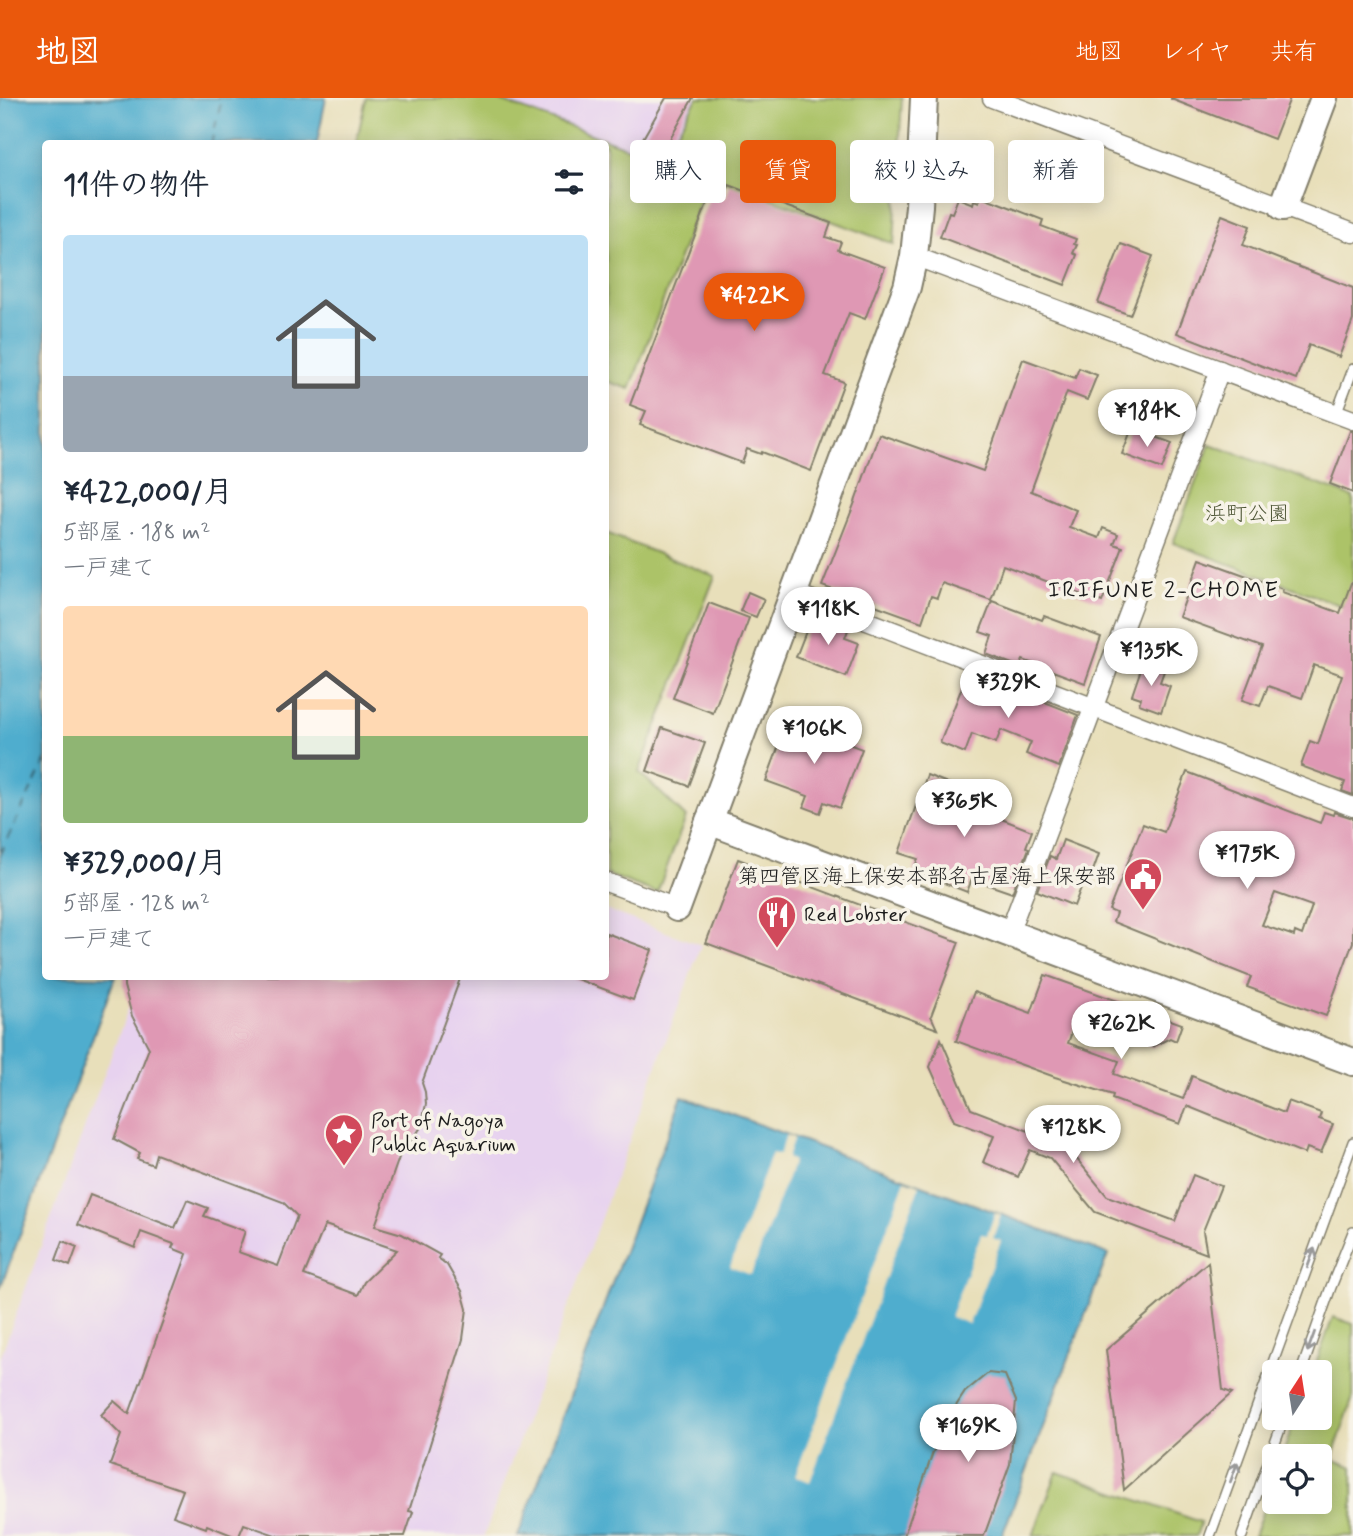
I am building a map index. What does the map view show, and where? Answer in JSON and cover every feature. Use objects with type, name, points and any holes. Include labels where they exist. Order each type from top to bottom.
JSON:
[{"type":"street","points":[[609,883],[677,908],[907,287],[914,256],[919,206],[924,98]]},
{"type":"street","points":[[992,98],[1353,233]]},
{"type":"street","points":[[1283,207],[1324,98]]},
{"type":"street","points":[[914,256],[1345,417]]},
{"type":"street","points":[[1009,933],[1220,370]]},
{"type":"street","points":[[794,593],[1353,807]]},
{"type":"street","points":[[709,821],[1353,1062]]},
{"type":"lane","points":[[1345,417],[1353,369]]},
{"type":"lane","points":[[1210,1536],[1353,1142]]},
{"type":"lane","points":[[1305,1360],[1353,1232]]},
{"type":"lane","points":[[1242,1536],[1280,1430]]},
{"type":"shaded area","points":[[493,98],[697,98],[673,140],[630,140],[630,149]]},
{"type":"shaded area","name":"Port of Nagoya Public Aquarium","points":[[609,911],[701,945],[484,1536],[0,1536],[0,1358],[139,980],[609,980]]},
{"type":"green space","points":[[366,98],[493,98],[607,140],[357,140]]},
{"type":"green space","points":[[697,98],[902,98],[900,140],[850,140],[850,203],[896,203],[894,244],[783,203],[836,203],[836,140],[740,140],[740,187],[726,182],[726,140],[673,140]]},
{"type":"green space","points":[[609,141],[630,149],[630,203],[700,203],[630,389],[609,382]]},
{"type":"green space","name":"浜町公園","points":[[1210,444],[1353,497],[1353,610],[1173,543]]},
{"type":"green space","points":[[609,534],[715,576],[639,772],[686,817],[657,893],[609,875]]},
{"type":"green space","points":[[1333,1317],[1353,1324],[1353,1397],[1332,1459],[1332,1444],[1286,1444],[1292,1430],[1332,1430],[1332,1360],[1317,1360]]},
{"type":"green space","points":[[1332,1459],[1353,1467],[1353,1536],[1254,1536],[1262,1513],[1332,1514]]},
{"type":"green space","points":[[1057,1472],[1201,1522],[1196,1536],[1033,1536]]},
{"type":"water","points":[[0,98],[326,98],[318,140],[42,140],[42,980],[114,980],[0,1289]]},
{"type":"water","points":[[682,1096],[1108,1254],[1002,1536],[518,1536]]},
{"type":"pier","points":[[786,1135],[794,1138],[787,1158],[793,1161],[751,1275],[730,1267],[772,1153],[779,1155]]},
{"type":"pier","points":[[905,1180],[920,1185],[810,1482],[795,1476]]},
{"type":"pier","points":[[995,1213],[1001,1215],[993,1238],[1001,1241],[969,1324],[950,1317],[981,1234],[987,1235]]},
{"type":"building","points":[[666,98],[693,98],[670,140],[642,140]]},
{"type":"building","points":[[1171,98],[1290,98],[1274,139]]},
{"type":"building","points":[[729,185],[740,189],[740,203],[777,203],[831,223],[826,237],[841,242],[838,250],[885,267],[865,319],[849,313],[825,375],[844,382],[811,471],[747,449],[742,463],[640,425],[646,411],[630,405],[707,203],[726,203]]},
{"type":"building","points":[[994,201],[1043,220],[1041,226],[1076,239],[1074,244],[1077,245],[1073,253],[1077,255],[1065,285],[940,237],[949,212],[952,213],[956,203]]},
{"type":"building","points":[[1222,215],[1250,226],[1243,245],[1353,288],[1353,320],[1339,357],[1309,345],[1296,379],[1177,333]]},
{"type":"building","points":[[1121,244],[1153,256],[1130,315],[1098,303]]},
{"type":"building","points":[[1023,359],[1075,378],[1079,368],[1097,375],[1087,400],[1067,392],[1031,491],[1076,510],[1069,527],[1099,538],[1103,528],[1118,534],[1114,544],[1123,547],[1102,602],[1003,565],[991,600],[942,583],[937,598],[931,596],[922,622],[822,586],[879,434],[983,471]]},
{"type":"building","points":[[1132,428],[1172,443],[1162,469],[1122,454]]},
{"type":"building","points":[[1350,431],[1353,431],[1353,493],[1330,484]]},
{"type":"building","points":[[1200,559],[1340,613],[1353,583],[1353,795],[1342,791],[1345,782],[1301,766],[1310,741],[1318,744],[1342,675],[1314,665],[1302,698],[1268,686],[1260,706],[1242,700],[1262,647],[1179,617]]},
{"type":"building","points":[[748,592],[764,599],[756,617],[740,611]]},
{"type":"building","points":[[992,601],[1042,620],[1044,616],[1101,637],[1085,683],[1023,660],[1020,667],[986,654],[992,636],[980,632]]},
{"type":"building","points":[[709,603],[749,618],[713,713],[673,698]]},
{"type":"building","points":[[812,616],[848,630],[845,638],[859,643],[846,677],[796,657]]},
{"type":"building","points":[[1143,663],[1164,671],[1160,682],[1170,686],[1161,712],[1139,704],[1141,698],[1132,695]]},
{"type":"building","points":[[968,672],[1078,715],[1059,767],[1026,754],[1031,742],[1001,730],[996,743],[972,734],[965,753],[940,743]]},
{"type":"building","points":[[788,721],[862,749],[840,808],[824,802],[820,813],[804,807],[808,796],[766,781]]},
{"type":"building","points":[[662,728],[705,743],[689,786],[647,771]]},
{"type":"building","points":[[1187,772],[1320,823],[1324,812],[1353,818],[1353,942],[1326,1016],[1247,987],[1251,977],[1113,922],[1116,913],[1109,910],[1143,824],[1164,832]],"holes":[[[1275,893],[1312,906],[1302,935],[1295,932],[1294,936],[1262,925]]]},
{"type":"building","points":[[927,775],[996,802],[991,815],[1032,831],[1026,847],[1029,848],[1012,893],[972,879],[967,892],[913,871],[918,859],[899,853]]},
{"type":"building","points":[[1063,840],[1099,854],[1089,882],[1084,880],[1074,906],[1037,891],[1050,856],[1056,859]]},
{"type":"building","points":[[738,859],[959,942],[931,1016],[937,1029],[706,943]]},
{"type":"building","points":[[609,934],[652,950],[633,1000],[579,980],[609,980]]},
{"type":"building","points":[[1045,975],[1182,1024],[1176,1041],[1170,1038],[1152,1047],[1079,1013],[1068,1043],[1119,1061],[1114,1074],[1183,1099],[1192,1076],[1284,1113],[1288,1101],[1321,1113],[1319,1119],[1333,1124],[1321,1153],[1307,1148],[1305,1154],[1187,1106],[1180,1124],[1112,1099],[1113,1095],[956,1041],[974,992],[1031,1013]]},
{"type":"building","points":[[124,980],[460,980],[422,1083],[426,1104],[421,1127],[402,1149],[375,1226],[402,1234],[440,1255],[438,1258],[447,1265],[462,1291],[467,1309],[463,1339],[409,1511],[413,1512],[405,1536],[278,1536],[244,1524],[239,1536],[234,1536],[173,1516],[183,1490],[110,1465],[121,1435],[101,1415],[114,1401],[129,1414],[187,1254],[172,1248],[174,1244],[141,1232],[135,1248],[78,1225],[90,1195],[175,1228],[187,1200],[208,1208],[204,1216],[245,1231],[238,1252],[278,1266],[297,1216],[283,1202],[156,1154],[153,1165],[137,1159],[140,1153],[114,1139],[149,1048],[132,1016]],"holes":[[[325,1225],[397,1250],[364,1282],[358,1295],[304,1275]]]},
{"type":"building","points":[[941,1039],[971,1109],[1039,1135],[1050,1108],[1067,1115],[1058,1136],[1107,1196],[1175,1221],[1193,1175],[1221,1186],[1203,1231],[1207,1254],[1095,1212],[1050,1158],[1030,1150],[1018,1177],[983,1162],[994,1136],[954,1121],[930,1067]]},
{"type":"building","points":[[63,1241],[77,1247],[70,1266],[56,1260]]},
{"type":"building","points":[[1208,1262],[1223,1390],[1232,1393],[1124,1490],[1106,1350]]},
{"type":"building","points":[[988,1373],[1005,1375],[1016,1401],[1010,1464],[984,1536],[904,1536],[941,1429],[965,1392]]},
{"type":"ferry route","points":[[212,140],[222,98]]},
{"type":"ferry route","points":[[0,854],[42,767]]},
{"type":"place","name":"第四管区海上保安本部名古屋海上保安部","points":[[1143,911]]},
{"type":"place","name":"Red Lobster","points":[[777,949]]},
{"type":"place","name":"Port of Nagoya Public Aquarium","points":[[344,1167]]},
{"type":"district","name":"IRIFUNE 2-CHOME","points":[[1164,591]]}]
